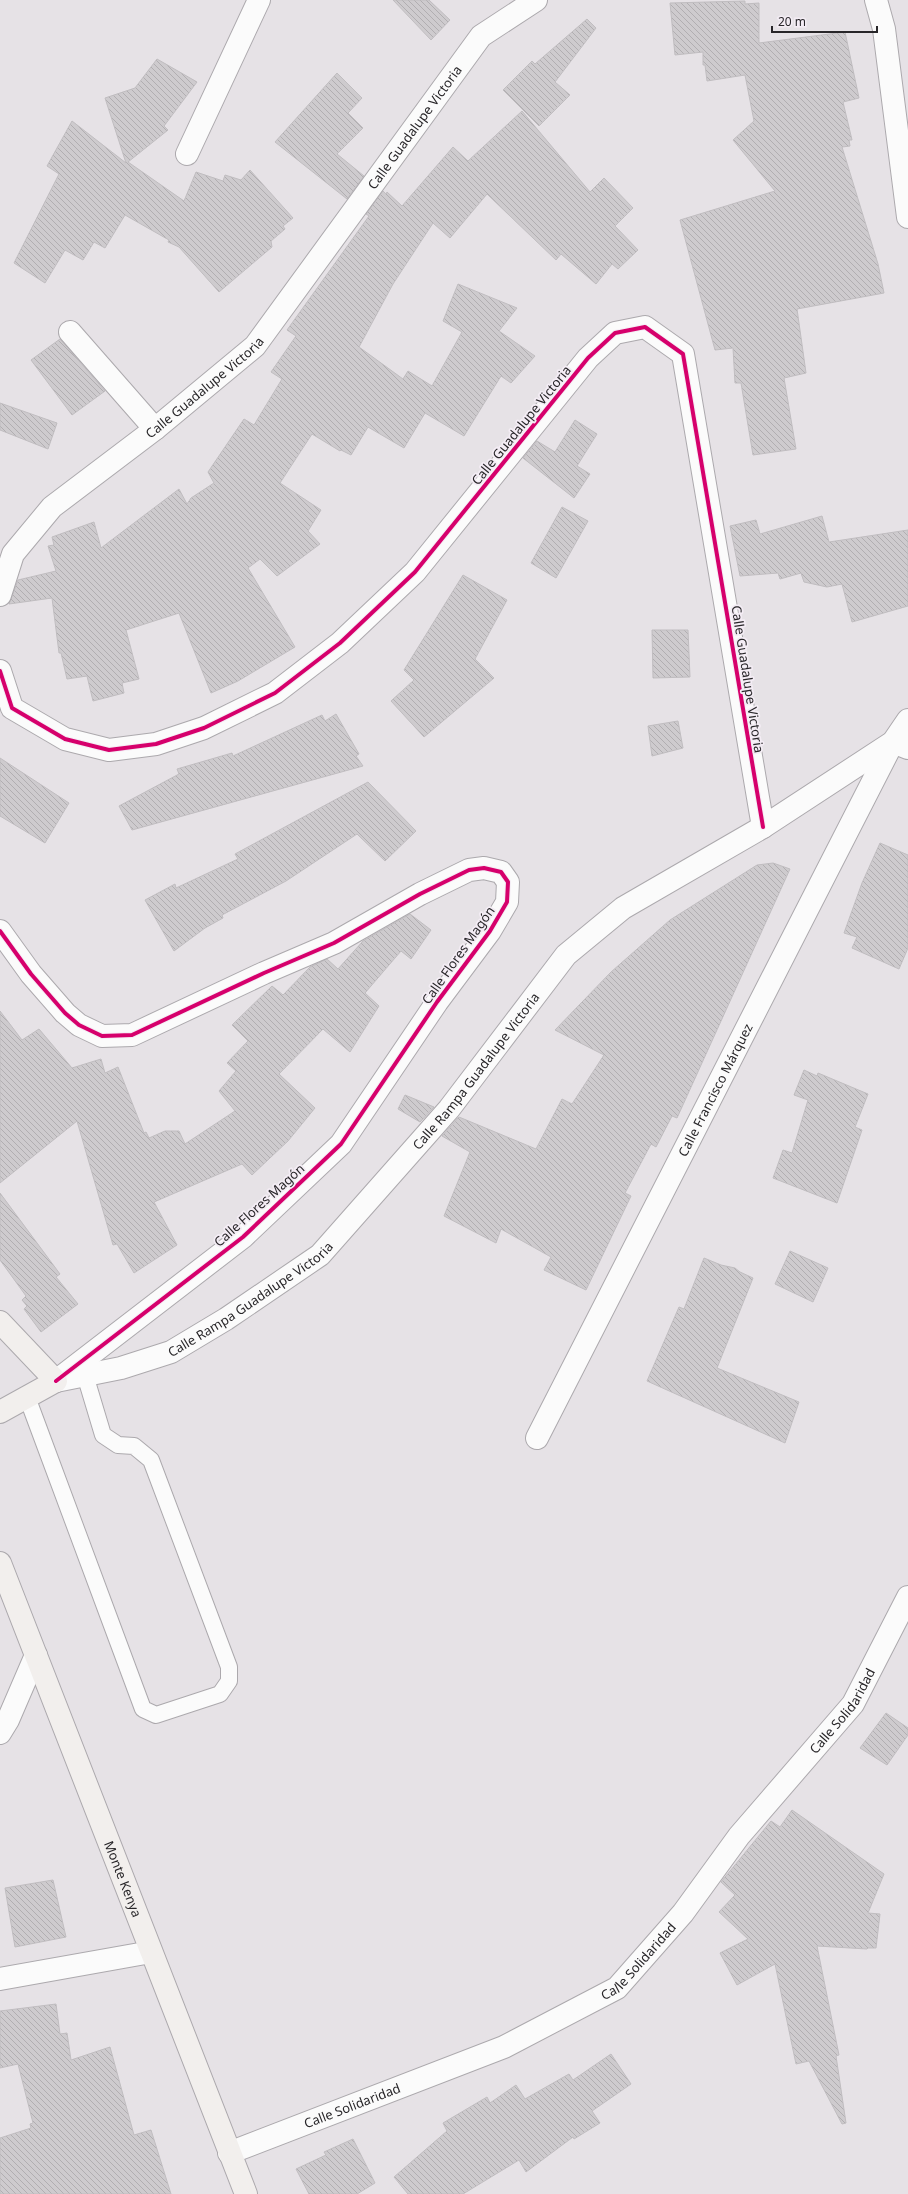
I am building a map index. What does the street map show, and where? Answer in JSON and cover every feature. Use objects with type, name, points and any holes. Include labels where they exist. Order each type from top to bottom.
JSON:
[{"type":"main road","points":[[0,1322],[56,1381]]},
{"type":"main road","name":"Calle Flores Magón","points":[[0,1412],[56,1381]]},
{"type":"main road","name":"Monte Kenya","points":[[0,1563],[246,2194]]},
{"type":"street","points":[[187,154],[259,0]]},
{"type":"street","name":"Calle Guadalupe Victoria","points":[[0,595],[13,554],[52,507],[155,429],[255,346],[481,36],[536,0]]},
{"type":"street","points":[[876,0],[884,29],[908,217]]},
{"type":"street","name":"Calle Guadalupe Victoria","points":[[0,671],[12,708],[65,739],[109,750],[156,744],[204,728],[275,693],[340,642],[415,572],[588,358],[615,333],[645,327],[684,354],[763,827]]},
{"type":"street","points":[[70,332],[155,429]]},
{"type":"street","name":"Calle Francisco Márquez","points":[[537,1438],[901,745],[908,720]]},
{"type":"street","name":"Calle Rampa Guadalupe Victoria","points":[[56,1381],[121,1368],[171,1352],[226,1319],[320,1255],[449,1108],[566,955],[623,908],[901,745]]},
{"type":"street","name":"Calle Flores Magón","points":[[0,931],[31,974],[65,1012],[80,1025],[102,1036],[132,1035],[334,942],[420,894],[469,870],[484,868],[501,872],[508,882],[507,902],[490,932],[437,1002],[341,1144],[242,1237],[56,1381]]},
{"type":"street","name":"Calle Solidaridad","points":[[229,2153],[504,2047],[617,1988],[683,1914],[739,1836],[853,1704],[908,1597]]},
{"type":"street","points":[[0,1733],[8,1720],[36,1655]]},
{"type":"street","points":[[0,1979],[151,1952]]},
{"type":"lane","points":[[27,1397],[143,1709],[156,1715],[220,1694],[229,1680],[229,1667],[151,1460],[134,1446],[118,1445],[103,1435],[85,1375]]},
{"type":"building","points":[[393,0],[429,0],[450,20],[431,40]]},
{"type":"building","points":[[745,1],[745,4],[759,3],[759,43],[845,32],[859,98],[843,102],[852,140],[849,140],[850,146],[842,147],[878,264],[884,293],[797,309],[806,373],[784,378],[796,449],[753,455],[741,383],[735,383],[733,348],[715,350],[680,220],[775,191],[733,140],[754,121],[745,75],[707,81],[705,65],[703,65],[703,52],[675,55],[670,3]]},
{"type":"building","points":[[587,19],[596,28],[555,82],[570,95],[539,126],[503,90],[532,61],[535,64]]},
{"type":"building","points":[[157,59],[197,82],[164,126],[168,130],[128,162],[184,201],[196,172],[223,181],[225,175],[241,180],[250,170],[293,218],[283,226],[285,229],[271,241],[272,247],[219,292],[179,247],[168,242],[169,240],[125,215],[105,248],[94,242],[83,260],[65,250],[45,283],[14,263],[59,174],[47,166],[72,121],[126,163],[105,98],[135,88]]},
{"type":"building","points":[[337,73],[362,98],[348,113],[363,128],[337,154],[364,176],[347,199],[275,142]]},
{"type":"building","points":[[522,111],[590,192],[604,178],[633,208],[615,226],[638,250],[618,269],[612,264],[596,284],[561,254],[556,260],[487,194],[450,238],[433,223],[393,284],[359,347],[403,379],[408,371],[432,386],[462,332],[443,321],[458,284],[517,308],[499,331],[535,356],[511,383],[501,376],[464,436],[425,413],[404,448],[368,427],[351,455],[341,450],[340,451],[312,434],[280,483],[321,510],[308,531],[320,544],[277,576],[260,559],[248,568],[295,647],[238,681],[211,693],[179,613],[126,630],[139,679],[122,683],[124,693],[93,701],[87,676],[67,679],[61,653],[59,653],[52,598],[9,604],[18,580],[56,571],[48,546],[54,545],[52,537],[94,522],[101,548],[179,489],[187,504],[191,498],[214,483],[208,472],[244,419],[254,425],[282,379],[271,372],[296,336],[287,330],[369,216],[366,214],[383,191],[386,194],[387,192],[402,206],[453,147],[468,161]]},
{"type":"building","points":[[60,339],[105,391],[72,415],[31,360]]},
{"type":"building","points":[[0,403],[57,423],[48,449],[0,430]]},
{"type":"building","points":[[575,420],[597,434],[577,466],[590,474],[574,498],[523,458],[537,441],[555,452]]},
{"type":"building","points":[[562,507],[588,521],[556,578],[531,563]]},
{"type":"building","points":[[822,516],[829,542],[908,530],[908,606],[852,622],[842,584],[827,587],[804,582],[801,573],[780,579],[778,573],[740,576],[730,526],[756,520],[760,534]]},
{"type":"building","points":[[463,575],[507,600],[475,659],[494,678],[424,737],[391,701],[414,680],[404,670]]},
{"type":"building","points":[[652,630],[688,630],[690,677],[653,678]]},
{"type":"building","points":[[336,714],[359,754],[356,756],[363,766],[132,830],[119,806],[179,774],[177,769],[232,753],[233,756],[322,715],[325,721]]},
{"type":"building","points":[[678,721],[683,748],[652,756],[648,726]]},
{"type":"building","points":[[0,758],[69,803],[45,843],[0,816]]},
{"type":"building","points":[[368,782],[416,831],[385,861],[357,834],[286,881],[222,915],[223,918],[205,928],[174,951],[145,900],[175,884],[176,888],[238,859],[235,854]]},
{"type":"building","points":[[880,843],[908,855],[908,948],[899,969],[852,948],[857,937],[844,933],[862,883]]},
{"type":"building","points":[[773,863],[790,869],[677,1118],[672,1116],[656,1147],[651,1144],[625,1193],[631,1196],[586,1290],[544,1270],[551,1257],[501,1229],[496,1243],[444,1216],[470,1152],[442,1136],[459,1117],[536,1149],[562,1099],[572,1104],[604,1055],[555,1030],[611,972],[670,920],[757,865]]},
{"type":"building","points":[[410,914],[431,930],[411,959],[401,951],[365,993],[379,1006],[350,1052],[323,1029],[279,1074],[315,1108],[288,1141],[252,1175],[242,1164],[154,1202],[177,1245],[134,1273],[117,1244],[113,1245],[77,1121],[0,1183],[0,1011],[22,1040],[39,1029],[72,1068],[101,1059],[105,1073],[118,1067],[144,1133],[146,1132],[149,1138],[165,1131],[179,1131],[185,1144],[235,1111],[219,1091],[236,1071],[227,1063],[248,1041],[232,1025],[272,986],[283,995],[310,967],[327,959],[338,969],[363,941]]},
{"type":"building","points":[[804,1070],[817,1076],[818,1073],[868,1094],[855,1127],[862,1130],[837,1203],[773,1178],[783,1150],[792,1153],[808,1100],[794,1095]]},
{"type":"building","points":[[405,1095],[434,1107],[420,1122],[398,1109]]},
{"type":"building","points":[[0,1193],[60,1274],[56,1277],[78,1304],[41,1332],[24,1309],[27,1306],[22,1300],[26,1296],[0,1260]]},
{"type":"building","points":[[790,1251],[828,1268],[813,1302],[775,1284]]},
{"type":"building","points":[[704,1258],[721,1265],[735,1268],[753,1278],[717,1368],[799,1402],[785,1443],[647,1381],[679,1307],[684,1309]]},
{"type":"building","points":[[886,1713],[908,1728],[908,1735],[887,1765],[860,1748]]},
{"type":"building","points":[[792,1810],[884,1874],[868,1913],[880,1914],[876,1948],[867,1949],[817,1946],[839,2055],[836,2056],[846,2123],[842,2124],[809,2061],[796,2064],[775,1964],[737,1985],[720,1953],[748,1939],[719,1912],[735,1895],[721,1882],[771,1821],[780,1827]]},
{"type":"building","points":[[53,1880],[66,1937],[15,1947],[5,1888]]},
{"type":"building","points":[[56,2004],[60,2034],[67,2033],[71,2060],[110,2047],[134,2135],[151,2130],[171,2194],[0,2194],[0,2138],[31,2128],[30,2124],[33,2123],[18,2064],[0,2068],[0,2011]]},
{"type":"building","points":[[611,2054],[631,2084],[592,2111],[600,2123],[574,2139],[573,2137],[526,2172],[519,2160],[463,2194],[408,2194],[394,2177],[447,2131],[443,2123],[487,2097],[490,2103],[516,2085],[525,2099],[569,2074],[573,2080]]},
{"type":"building","points":[[353,2139],[375,2183],[357,2194],[309,2194],[296,2169],[326,2155],[324,2152]]},
{"type":"cycle path","points":[[0,671],[12,708],[65,739],[109,750],[156,744],[204,728],[275,693],[340,643],[415,572],[588,358],[615,333],[645,327],[683,354],[763,827]]},
{"type":"cycle path","points":[[0,931],[31,974],[65,1013],[79,1025],[102,1036],[132,1035],[264,973],[334,943],[420,894],[469,870],[484,868],[501,872],[508,882],[507,902],[490,931],[437,1002],[341,1144],[243,1237],[56,1381]]}]
